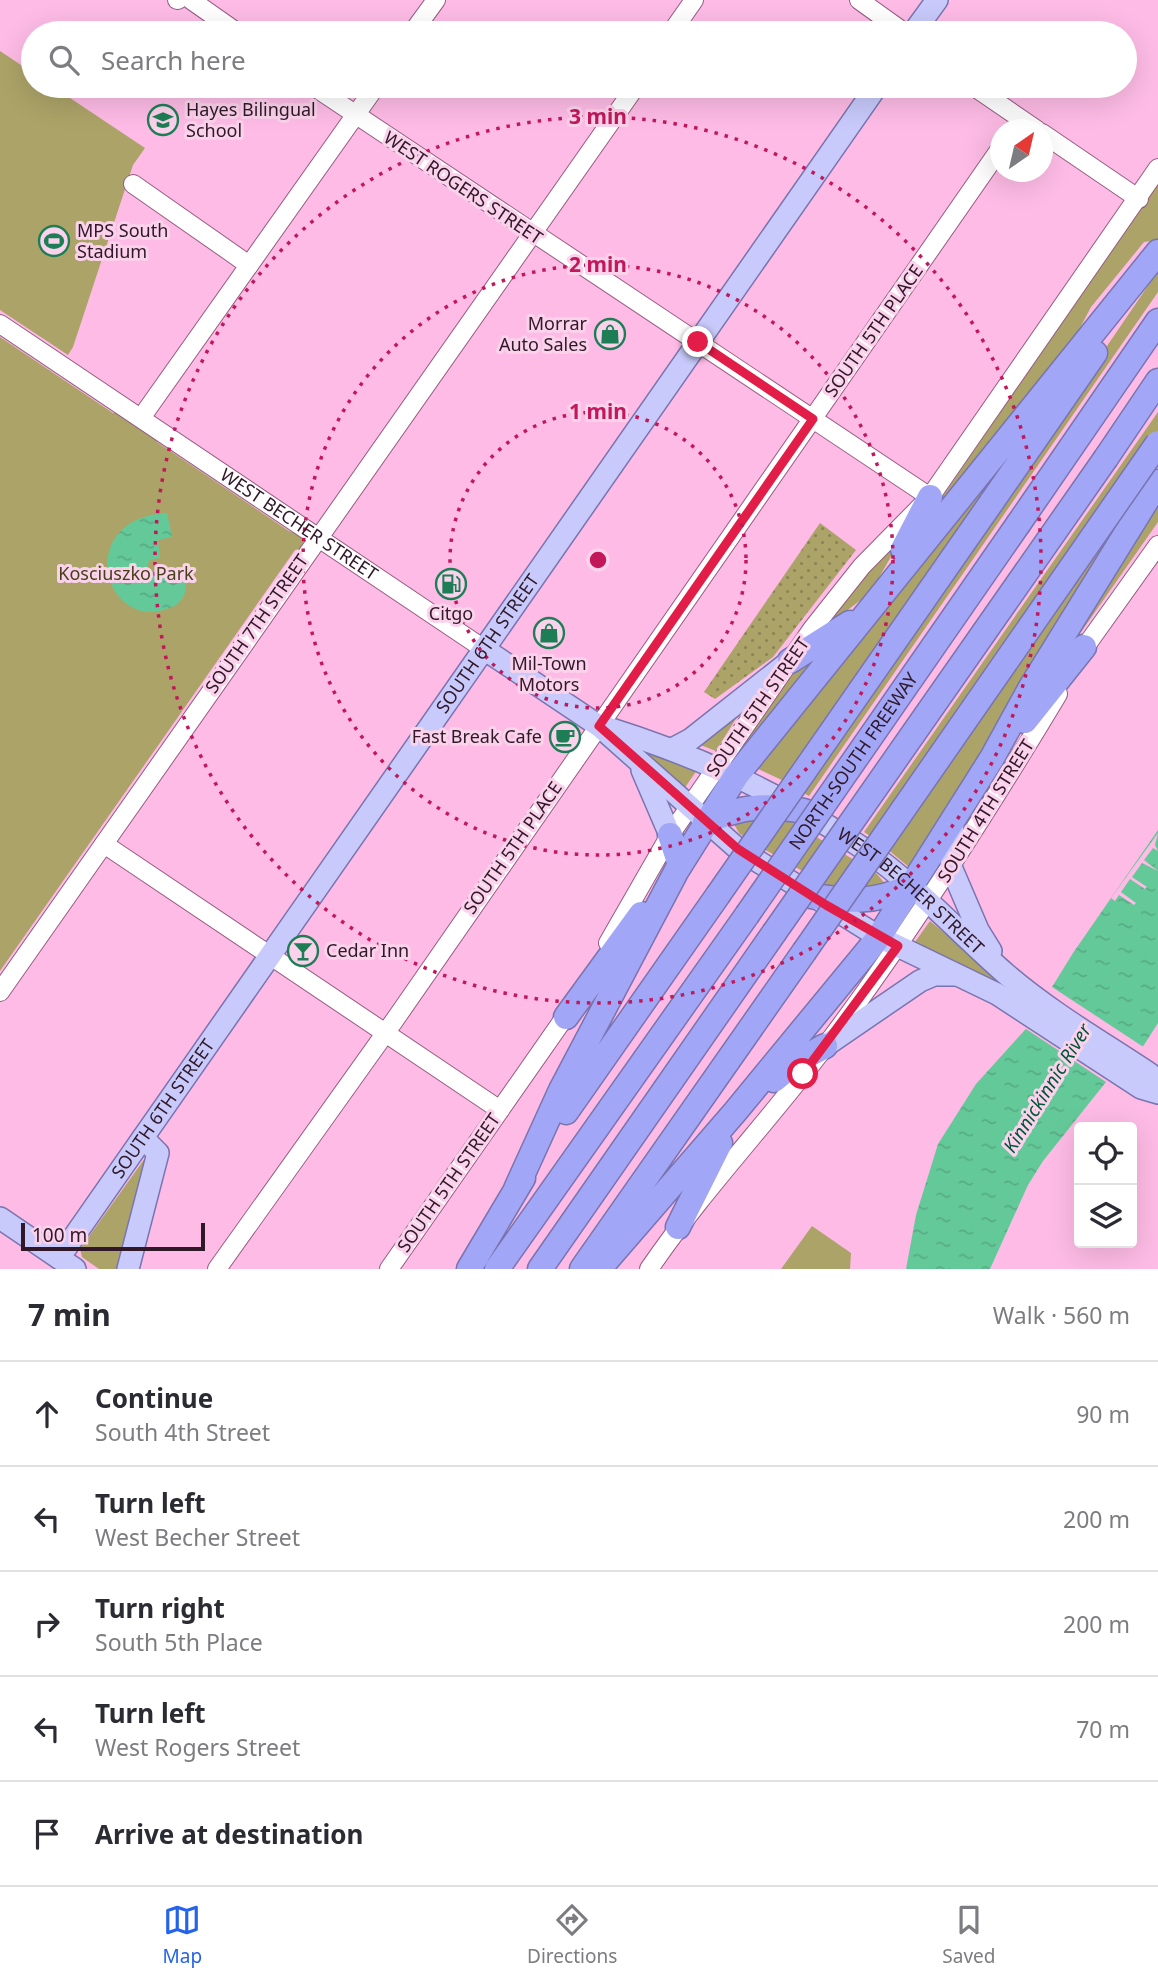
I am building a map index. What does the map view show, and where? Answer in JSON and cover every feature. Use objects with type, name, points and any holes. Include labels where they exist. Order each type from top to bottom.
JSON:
[{"type":"highway","points":[[516,1189],[561,1090],[679,868],[697,814],[726,771],[865,613],[1158,252]]},
{"type":"highway","points":[[469,1269],[516,1189],[575,1098],[1158,259]]},
{"type":"highway","name":"NORTH-SOUTH FREEWAY","points":[[497,1269],[747,915],[1158,321]]},
{"type":"highway","name":"NORTH-SOUTH FREEWAY","points":[[540,1269],[1158,381]]},
{"type":"highway","points":[[582,1269],[1158,443]]},
{"type":"highway","points":[[599,1269],[888,942],[909,886],[992,758],[1083,602],[1158,482]]},
{"type":"highway","points":[[892,579],[905,544],[930,497]]},
{"type":"highway","points":[[790,661],[865,613]]},
{"type":"highway","points":[[992,758],[1084,647]]},
{"type":"highway","points":[[697,814],[754,806],[804,811]]},
{"type":"highway","points":[[670,835],[679,868]]},
{"type":"highway","points":[[566,1017],[655,895],[679,868]]},
{"type":"highway","points":[[811,896],[853,902],[878,900],[909,886]]},
{"type":"highway","points":[[678,1227],[719,1148],[729,1119],[793,1064],[825,1046]]},
{"type":"main road","points":[[922,21],[937,0]]},
{"type":"main road","name":"SOUTH 6TH STREET","points":[[62,1265],[143,1138],[869,98]]},
{"type":"main road","name":"WEST BECHER STREET","points":[[484,649],[599,726],[738,849],[888,942],[1025,1001],[1152,1085]]},
{"type":"main road","points":[[674,748],[691,739],[790,661]]},
{"type":"main road","name":"WEST BECHER STREET","points":[[599,726],[674,748],[726,771],[804,811],[869,852],[1005,973],[1025,1001]]},
{"type":"main road","points":[[640,765],[670,835]]},
{"type":"main road","points":[[953,819],[951,867],[978,930],[1005,973]]},
{"type":"main road","points":[[825,1046],[920,981],[934,975],[962,976]]},
{"type":"main road","points":[[128,1269],[158,1153],[143,1138]]},
{"type":"main road","points":[[0,1218],[62,1265]]},
{"type":"street","points":[[191,0],[221,21]]},
{"type":"street","points":[[421,21],[436,0]]},
{"type":"street","points":[[679,21],[694,0]]},
{"type":"street","points":[[859,0],[888,21]]},
{"type":"street","name":"WEST ROGERS STREET","points":[[330,98],[930,497]]},
{"type":"street","points":[[141,418],[367,98]]},
{"type":"street","name":"SOUTH 7TH STREET","points":[[0,992],[628,98]]},
{"type":"street","points":[[987,98],[1012,119]]},
{"type":"street","points":[[1053,140],[1139,199]]},
{"type":"street","name":"SOUTH 5TH PLACE","points":[[217,1269],[385,1034],[990,163]]},
{"type":"street","name":"SOUTH 5TH STREET","points":[[726,771],[790,661],[862,566],[930,497],[1158,168]]},
{"type":"street","points":[[133,184],[249,265]]},
{"type":"street","name":"WEST BECHER STREET","points":[[0,324],[484,649]]},
{"type":"street","name":"SOUTH 4TH STREET","points":[[649,1269],[678,1227],[825,1046],[888,942],[928,904],[1016,765],[1084,647],[1158,545]]},
{"type":"street","name":"SOUTH 5TH STREET","points":[[389,1269],[566,1017],[670,835],[697,814]]},
{"type":"street","points":[[104,844],[500,1110]]},
{"type":"green space","name":"MPS South Stadium","points":[[0,51],[21,65],[21,98],[70,98],[145,148],[133,165],[73,347],[68,355],[0,310]]},
{"type":"green space","points":[[1158,182],[1158,240],[1144,242],[1091,307],[1061,364],[908,547]]},
{"type":"green space","points":[[1158,271],[1158,292],[809,796],[798,790],[1076,392],[1107,353],[1105,349]]},
{"type":"green space","name":"Kosciuszko Park","points":[[0,337],[113,413],[118,412],[156,438],[157,442],[289,531],[301,536],[303,543],[300,549],[295,550],[0,971]]},
{"type":"green space","points":[[1044,407],[786,782],[752,766]]},
{"type":"green space","points":[[1158,412],[1158,431],[873,838],[864,832]]},
{"type":"green space","points":[[1139,483],[1146,488],[910,868],[885,847]]},
{"type":"green space","points":[[1158,500],[1158,522],[1039,692]]},
{"type":"green space","points":[[820,523],[856,550],[773,657],[715,699],[704,692]]},
{"type":"green space","points":[[892,548],[896,548],[870,593],[820,631],[855,586]]},
{"type":"green space","points":[[832,639],[736,759],[732,757],[793,670]]},
{"type":"green space","points":[[740,712],[716,751],[698,744]]},
{"type":"green space","points":[[632,740],[697,770],[684,789]]},
{"type":"green space","points":[[1012,748],[1014,749],[959,838],[970,807]]},
{"type":"green space","points":[[731,819],[787,819],[877,874],[886,885],[880,890],[832,888],[748,840],[739,833]]},
{"type":"green space","points":[[930,921],[1004,983],[915,942]]},
{"type":"green space","points":[[148,1154],[123,1269],[99,1269],[82,1257],[80,1249]]},
{"type":"green space","points":[[812,1226],[851,1253],[850,1269],[781,1269]]},
{"type":"water","points":[[167,513],[172,537],[158,540],[160,558],[150,560],[147,566],[154,573],[163,569],[176,570],[185,583],[185,592],[176,605],[151,612],[131,607],[116,593],[108,575],[108,554],[118,535],[137,520]]},
{"type":"water","name":"Kinnickinnic River","points":[[1158,830],[1158,1023],[1144,1045],[1106,1082],[1043,1161],[1028,1185],[990,1269],[906,1269],[916,1215],[938,1144],[976,1084],[1042,1011],[1052,987]]},
{"type":"pier","points":[[1158,833],[1155,845],[1158,851],[1153,848],[1144,860],[1158,871],[1142,863],[1132,877],[1147,887],[1145,889],[1130,879],[1121,892],[1136,903],[1134,905],[1119,895],[1115,901],[1111,898]]},
{"type":"pier","points":[[1049,985],[1145,1048],[1109,1084],[1023,1027],[1039,1009]]},
{"type":"place","name":"Hayes Bilingual School","points":[[163,120]]},
{"type":"place","name":"MPS South Stadium","points":[[54,241]]},
{"type":"place","name":"Morrar Auto Sales","points":[[610,334]]},
{"type":"place","name":"Citgo","points":[[451,584]]},
{"type":"place","name":"Mil-Town Motors","points":[[549,633]]},
{"type":"place","name":"Fast Break Cafe","points":[[565,737]]},
{"type":"place","name":"Cedar Inn","points":[[303,951]]},
{"type":"route","points":[[698,342],[813,419],[599,726],[738,849],[826,905],[898,946],[803,1074]]}]
